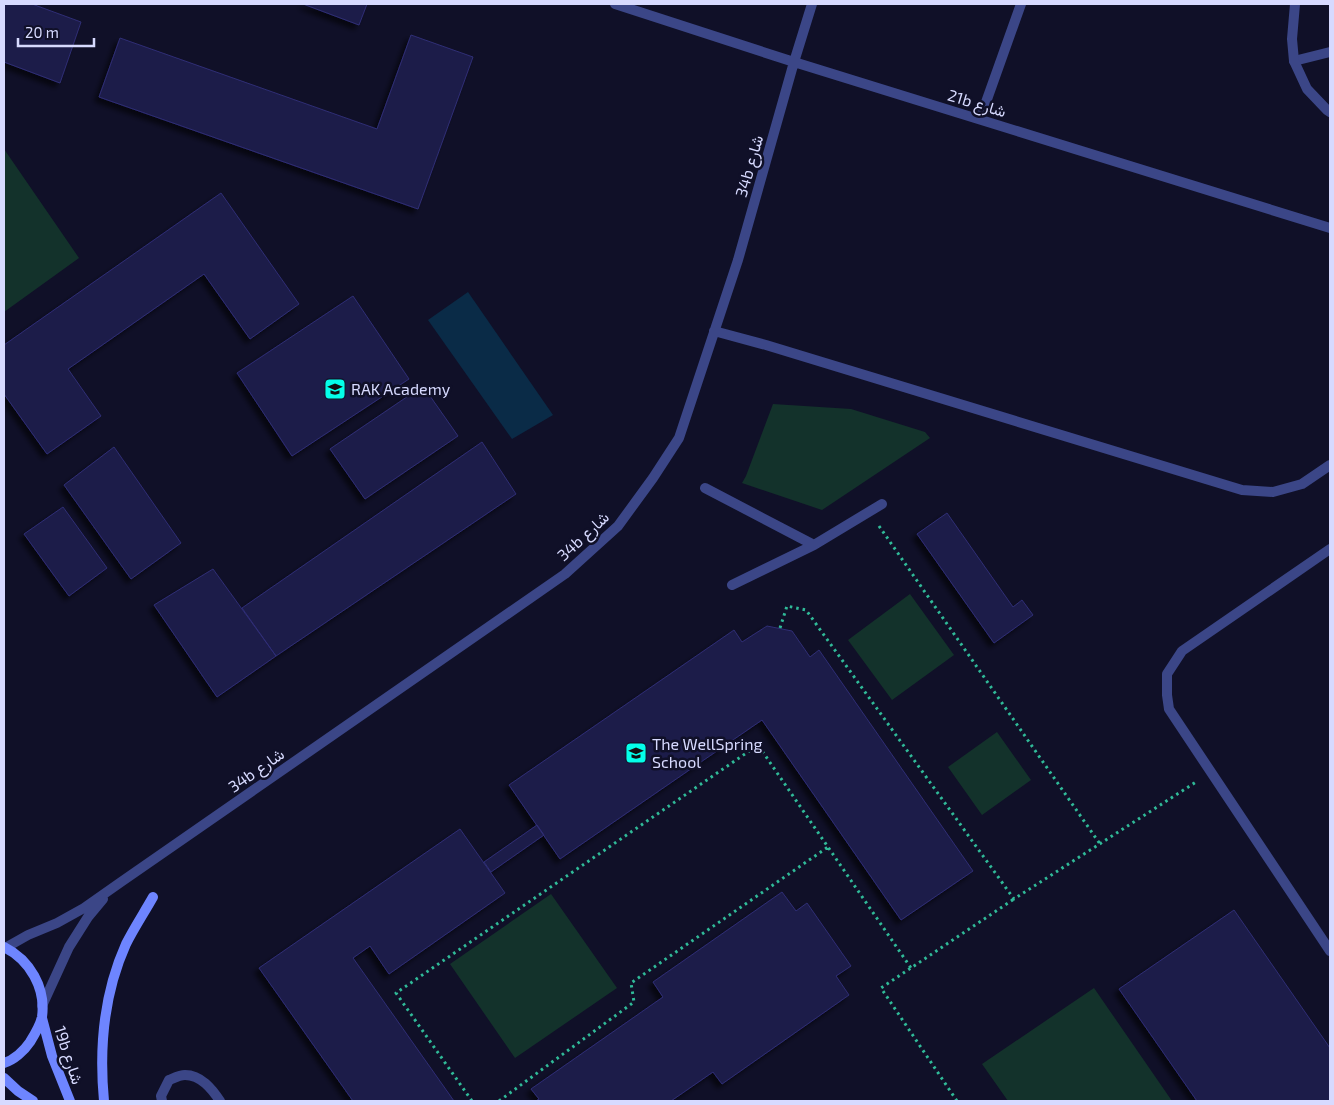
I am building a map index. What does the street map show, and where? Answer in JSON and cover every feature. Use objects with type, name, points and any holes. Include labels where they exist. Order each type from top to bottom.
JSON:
[{"type":"street","name":"21b شارع","points":[[615,4],[794,62],[1330,228]]},
{"type":"street","name":"34b شارع","points":[[4,948],[84,908],[565,574],[618,526],[679,438],[738,260],[812,4]]},
{"type":"street","points":[[980,120],[1021,4]]},
{"type":"street","points":[[1295,4],[1292,38],[1294,61],[1307,90],[1330,112]]},
{"type":"street","points":[[1294,61],[1330,52]]},
{"type":"street","points":[[714,331],[766,345],[1242,490],[1273,492],[1302,484],[1330,465]]},
{"type":"street","points":[[705,488],[814,545]]},
{"type":"street","points":[[732,585],[814,545],[882,504]]},
{"type":"street","points":[[1330,549],[1182,651],[1168,674],[1167,695],[1169,709],[1330,951]]},
{"type":"street","name":"34b شارع","points":[[42,1006],[69,947],[88,917],[110,890]]},
{"type":"street","points":[[104,1101],[101,1060],[104,1020],[113,980],[127,943],[153,898]]},
{"type":"street","points":[[4,948],[14,952],[36,978],[41,994],[42,1006],[42,1018],[37,1032],[26,1049],[9,1062],[4,1063]]},
{"type":"street","name":"19b شارع","points":[[42,1018],[52,1056],[70,1101]]},
{"type":"street","points":[[162,1101],[161,1096],[169,1080],[185,1075],[201,1079],[214,1091],[220,1101]]},
{"type":"street","points":[[4,1078],[33,1101]]},
{"type":"path","points":[[869,512],[1100,844]]},
{"type":"path","points":[[780,628],[786,606],[806,610],[1014,899]]},
{"type":"path","points":[[472,1101],[396,993],[758,745],[911,968]]},
{"type":"path","points":[[957,1101],[881,988],[1014,899],[1211,772]]},
{"type":"path","points":[[499,1101],[634,1002],[631,983],[828,847]]},
{"type":"green space","points":[[4,149],[79,258],[4,312]]},
{"type":"green space","points":[[773,404],[851,409],[925,432],[930,438],[822,510],[742,483]]},
{"type":"green space","points":[[910,594],[954,655],[892,700],[848,640]]},
{"type":"green space","points":[[997,732],[1031,780],[982,815],[948,767]]},
{"type":"green space","points":[[551,894],[617,988],[515,1058],[450,964]]},
{"type":"green space","points":[[1094,988],[1172,1101],[1008,1101],[982,1064]]},
{"type":"water","points":[[468,292],[553,415],[512,439],[428,320]]},
{"type":"building","points":[[4,4],[32,4],[81,22],[60,83],[4,62]]},
{"type":"building","points":[[303,4],[367,4],[359,25]]},
{"type":"building","points":[[411,35],[473,57],[418,209],[99,97],[120,38],[377,129]]},
{"type":"building","points":[[221,193],[299,304],[250,339],[204,274],[68,369],[101,416],[47,454],[4,394],[4,345]]},
{"type":"building","points":[[353,296],[409,379],[292,456],[237,373]]},
{"type":"building","points":[[423,386],[458,436],[365,499],[330,449]]},
{"type":"building","points":[[482,442],[516,494],[276,656],[242,608]]},
{"type":"building","points":[[114,447],[181,543],[131,579],[64,485]]},
{"type":"building","points":[[63,507],[107,568],[69,596],[24,534]]},
{"type":"building","points":[[947,513],[1013,607],[1022,600],[1033,615],[994,643],[917,534]]},
{"type":"building","points":[[213,569],[276,656],[217,697],[154,605]]},
{"type":"building","name":"The WellSpring School","points":[[767,626],[792,631],[810,657],[819,650],[973,871],[901,920],[762,720],[560,859],[509,785],[734,630],[742,642]]},
{"type":"building","points":[[537,825],[544,835],[491,872],[484,862]]},
{"type":"building","points":[[460,829],[505,893],[389,974],[370,946],[353,958],[454,1101],[353,1101],[259,968]]},
{"type":"building","points":[[782,892],[796,911],[807,903],[851,966],[836,976],[849,995],[722,1084],[713,1072],[671,1101],[536,1101],[539,1099],[531,1089],[663,997],[653,982]]},
{"type":"building","points":[[1234,910],[1330,1048],[1330,1101],[1197,1101],[1119,989]]},
{"type":"place","name":"RAK Academy","points":[[335,389]]},
{"type":"place","name":"The WellSpring School","points":[[636,753]]}]
